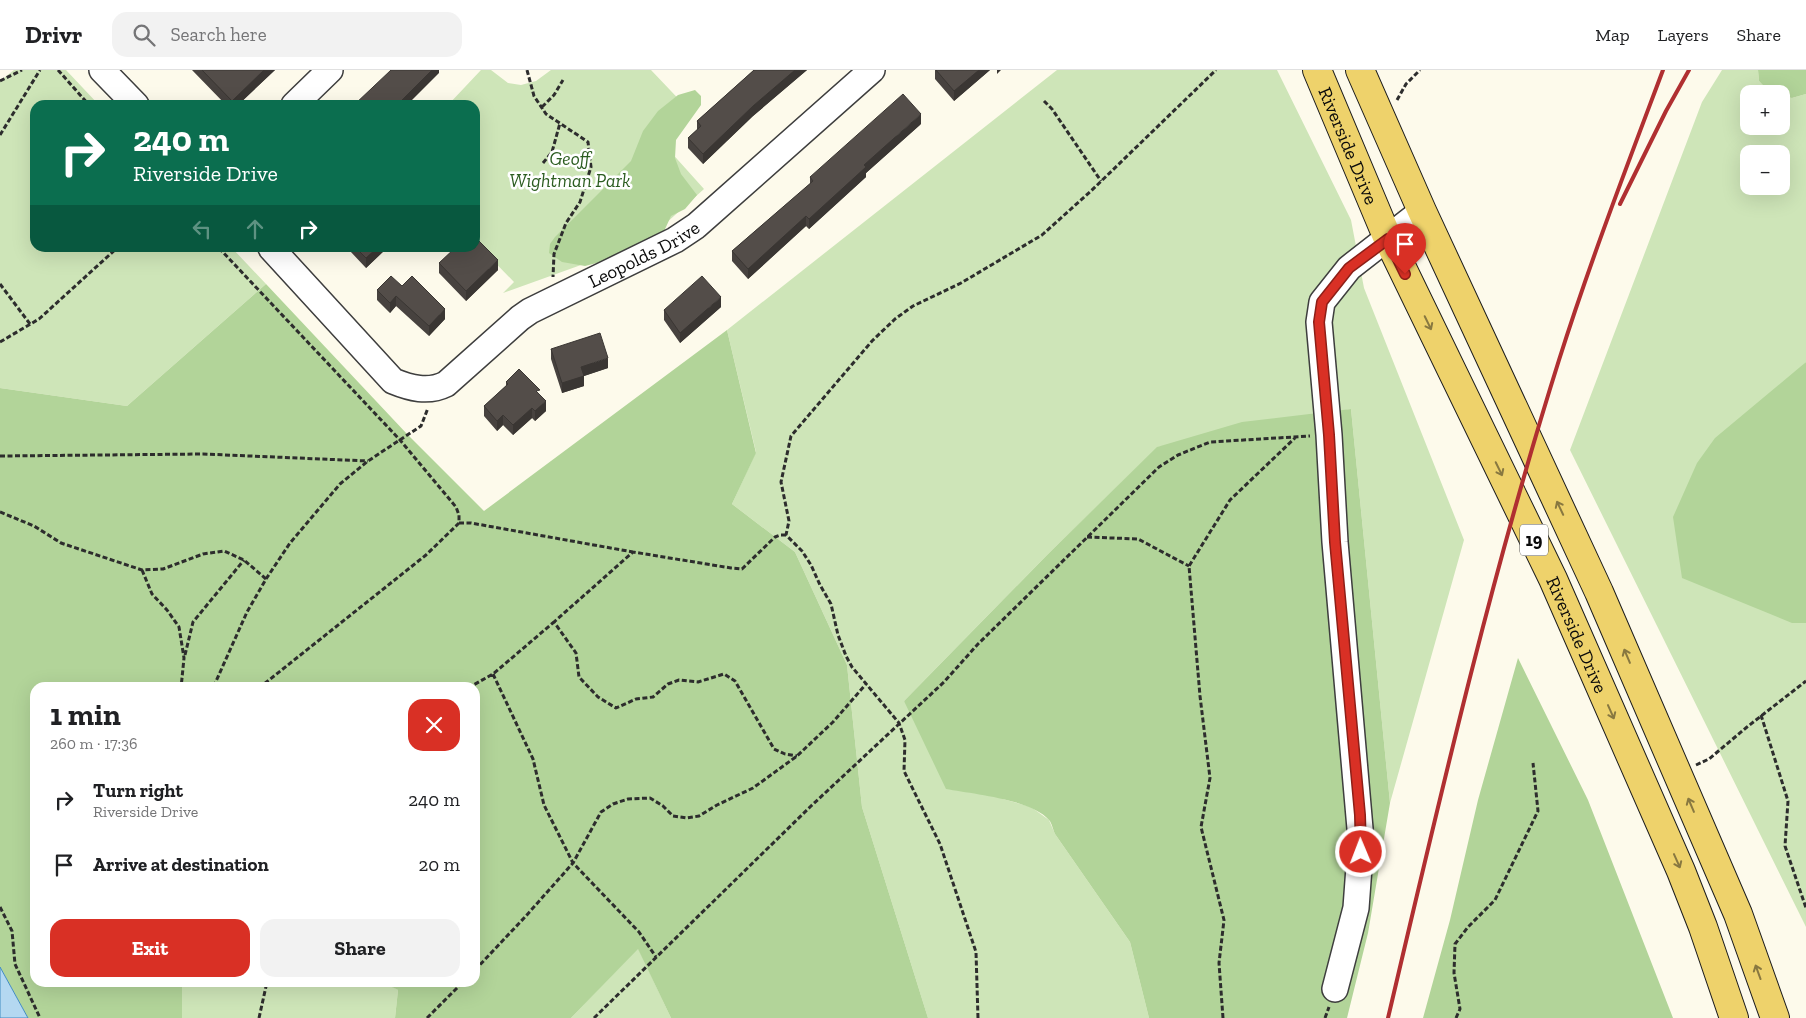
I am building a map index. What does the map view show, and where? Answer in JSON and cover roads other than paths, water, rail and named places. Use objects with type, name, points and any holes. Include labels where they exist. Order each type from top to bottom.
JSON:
[{"type":"main road","name":"Riverside Drive","points":[[1317,70],[1388,239],[1561,597],[1681,871],[1703,927],[1734,1018]]},
{"type":"main road","name":"Riverside Drive","points":[[1360,70],[1422,211],[1600,592],[1738,914],[1775,1018]]},
{"type":"street","points":[[102,70],[131,100]]},
{"type":"street","points":[[299,100],[330,70]]},
{"type":"street","name":"Leopolds Drive","points":[[275,252],[392,379],[411,387],[432,389],[446,384],[520,318],[556,298],[675,240],[696,226],[872,70]]},
{"type":"street","points":[[1335,989],[1356,908],[1361,840],[1335,542],[1329,435],[1319,322],[1322,302],[1349,268],[1422,211]]},
{"type":"water","points":[[0,967],[28,1018],[0,1018]]},
{"type":"railway","points":[[1388,1018],[1468,687],[1534,441],[1583,287],[1663,70]]},
{"type":"railway","points":[[1620,204],[1666,111],[1689,70]]},
{"type":"park label","name":"Geoff Wightman Park","points":[[570,169]]}]
